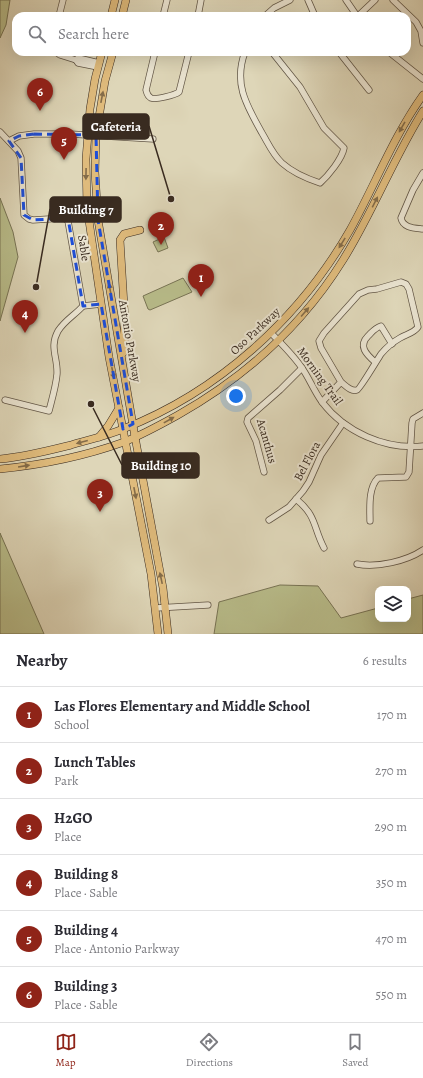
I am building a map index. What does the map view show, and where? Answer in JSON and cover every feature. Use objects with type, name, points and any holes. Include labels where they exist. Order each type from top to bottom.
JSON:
[{"type":"main road","points":[[113,12],[115,0]]},
{"type":"main road","points":[[123,12],[126,0]]},
{"type":"main road","name":"Antonio Parkway","points":[[101,56],[90,109],[87,135],[87,207],[101,304],[119,408],[151,574],[158,634]]},
{"type":"main road","name":"Antonio Parkway","points":[[112,56],[96,135],[95,172],[98,220],[134,437],[163,588],[168,634]]},
{"type":"main road","name":"Oso Parkway","points":[[0,459],[44,452],[123,429],[174,405],[211,382],[271,333],[310,288],[350,230],[396,137],[423,95]]},
{"type":"main road","name":"Oso Parkway","points":[[0,469],[22,467],[64,458],[105,448],[125,441],[160,425],[212,395],[246,370],[279,341],[327,285],[343,261],[377,199],[402,145],[423,111]]},
{"type":"main road","points":[[121,357],[124,347],[123,332],[125,322],[120,240],[124,234],[140,230]]},
{"type":"main road","points":[[99,437],[119,408]]},
{"type":"main road","points":[[140,522],[143,522],[145,526],[150,525]]},
{"type":"street","points":[[60,12],[63,0]]},
{"type":"street","points":[[164,12],[167,0]]},
{"type":"street","points":[[199,12],[201,0]]},
{"type":"street","points":[[270,12],[290,0]]},
{"type":"street","points":[[308,0],[313,12]]},
{"type":"street","points":[[346,0],[354,12]]},
{"type":"street","points":[[362,12],[375,0]]},
{"type":"street","points":[[393,0],[406,12]]},
{"type":"street","points":[[411,17],[416,22],[421,31],[423,43]]},
{"type":"street","points":[[63,56],[76,60],[78,58],[99,65]]},
{"type":"street","points":[[154,56],[146,90],[151,98],[156,99],[176,95],[179,92],[188,56]]},
{"type":"street","points":[[244,56],[240,75],[242,95],[272,150],[283,164],[311,180],[320,183],[343,154],[344,148],[324,128],[300,88],[275,56]]},
{"type":"street","points":[[342,56],[369,90]]},
{"type":"street","points":[[394,56],[423,79]]},
{"type":"street","name":"Sable","points":[[0,132],[18,151],[21,158],[24,215],[33,220],[64,218],[68,221],[82,306]]},
{"type":"street","points":[[9,141],[19,136],[34,134],[96,135],[154,139]]},
{"type":"street","points":[[423,173],[402,212],[401,218],[405,225],[423,229]]},
{"type":"street","points":[[401,282],[406,284],[409,289],[418,327],[415,331],[399,338],[392,344],[375,362],[360,389],[351,390],[342,382],[321,348],[319,341],[324,333],[359,294],[368,290],[401,282]]},
{"type":"street","points":[[5,400],[49,411],[57,378],[57,366],[54,353],[55,338],[58,331],[66,320],[82,306],[101,304]]},
{"type":"street","points":[[375,362],[363,346],[364,340],[376,328],[381,326],[392,344]]},
{"type":"street","name":"Morning Trail","points":[[271,333],[302,368],[322,402],[343,423],[366,436],[381,442],[423,446]]},
{"type":"street","name":"Acanthus","points":[[264,472],[256,441],[247,422],[248,418],[302,368]]},
{"type":"street","points":[[322,402],[342,382]]},
{"type":"street","points":[[370,521],[370,506],[374,482],[378,478],[406,477],[409,472],[413,419],[423,413]]},
{"type":"street","name":"Bel Flora","points":[[269,520],[296,500],[309,482],[327,445],[343,423]]},
{"type":"street","points":[[296,500],[306,508],[312,516],[318,538],[324,548]]},
{"type":"street","points":[[358,564],[373,565],[398,560],[409,557],[423,550]]},
{"type":"street","points":[[156,608],[208,605]]},
{"type":"highlighted area","points":[[34,134],[96,135],[98,220],[133,424],[123,429],[101,304],[83,306],[68,218],[33,220],[24,215],[21,158],[9,141],[19,136]]},
{"type":"green space","points":[[0,0],[10,0],[6,25],[0,38]]},
{"type":"green space","points":[[0,198],[13,232],[18,257],[0,321]]},
{"type":"green space","points":[[164,237],[168,248],[158,252],[153,242]]},
{"type":"green space","points":[[183,278],[192,292],[150,310],[148,309],[143,296]]},
{"type":"green space","points":[[0,533],[44,634],[0,634]]},
{"type":"green space","points":[[280,585],[318,586],[341,618],[375,609],[375,622],[411,622],[411,598],[423,595],[423,634],[214,634],[219,602]]},
{"type":"place","name":"Building 3","points":[[40,111]]},
{"type":"place","name":"Building 4","points":[[64,160]]},
{"type":"place","name":"Cafeteria","points":[[171,199]]},
{"type":"place","name":"Lunch Tables","points":[[161,245]]},
{"type":"place","name":"Building 7","points":[[36,287]]},
{"type":"place","name":"Las Flores Elementary and Middle School","points":[[201,297]]},
{"type":"place","name":"Building 8","points":[[25,333]]},
{"type":"place","name":"Building 10","points":[[91,404]]},
{"type":"place","name":"H2GO","points":[[100,512]]}]
